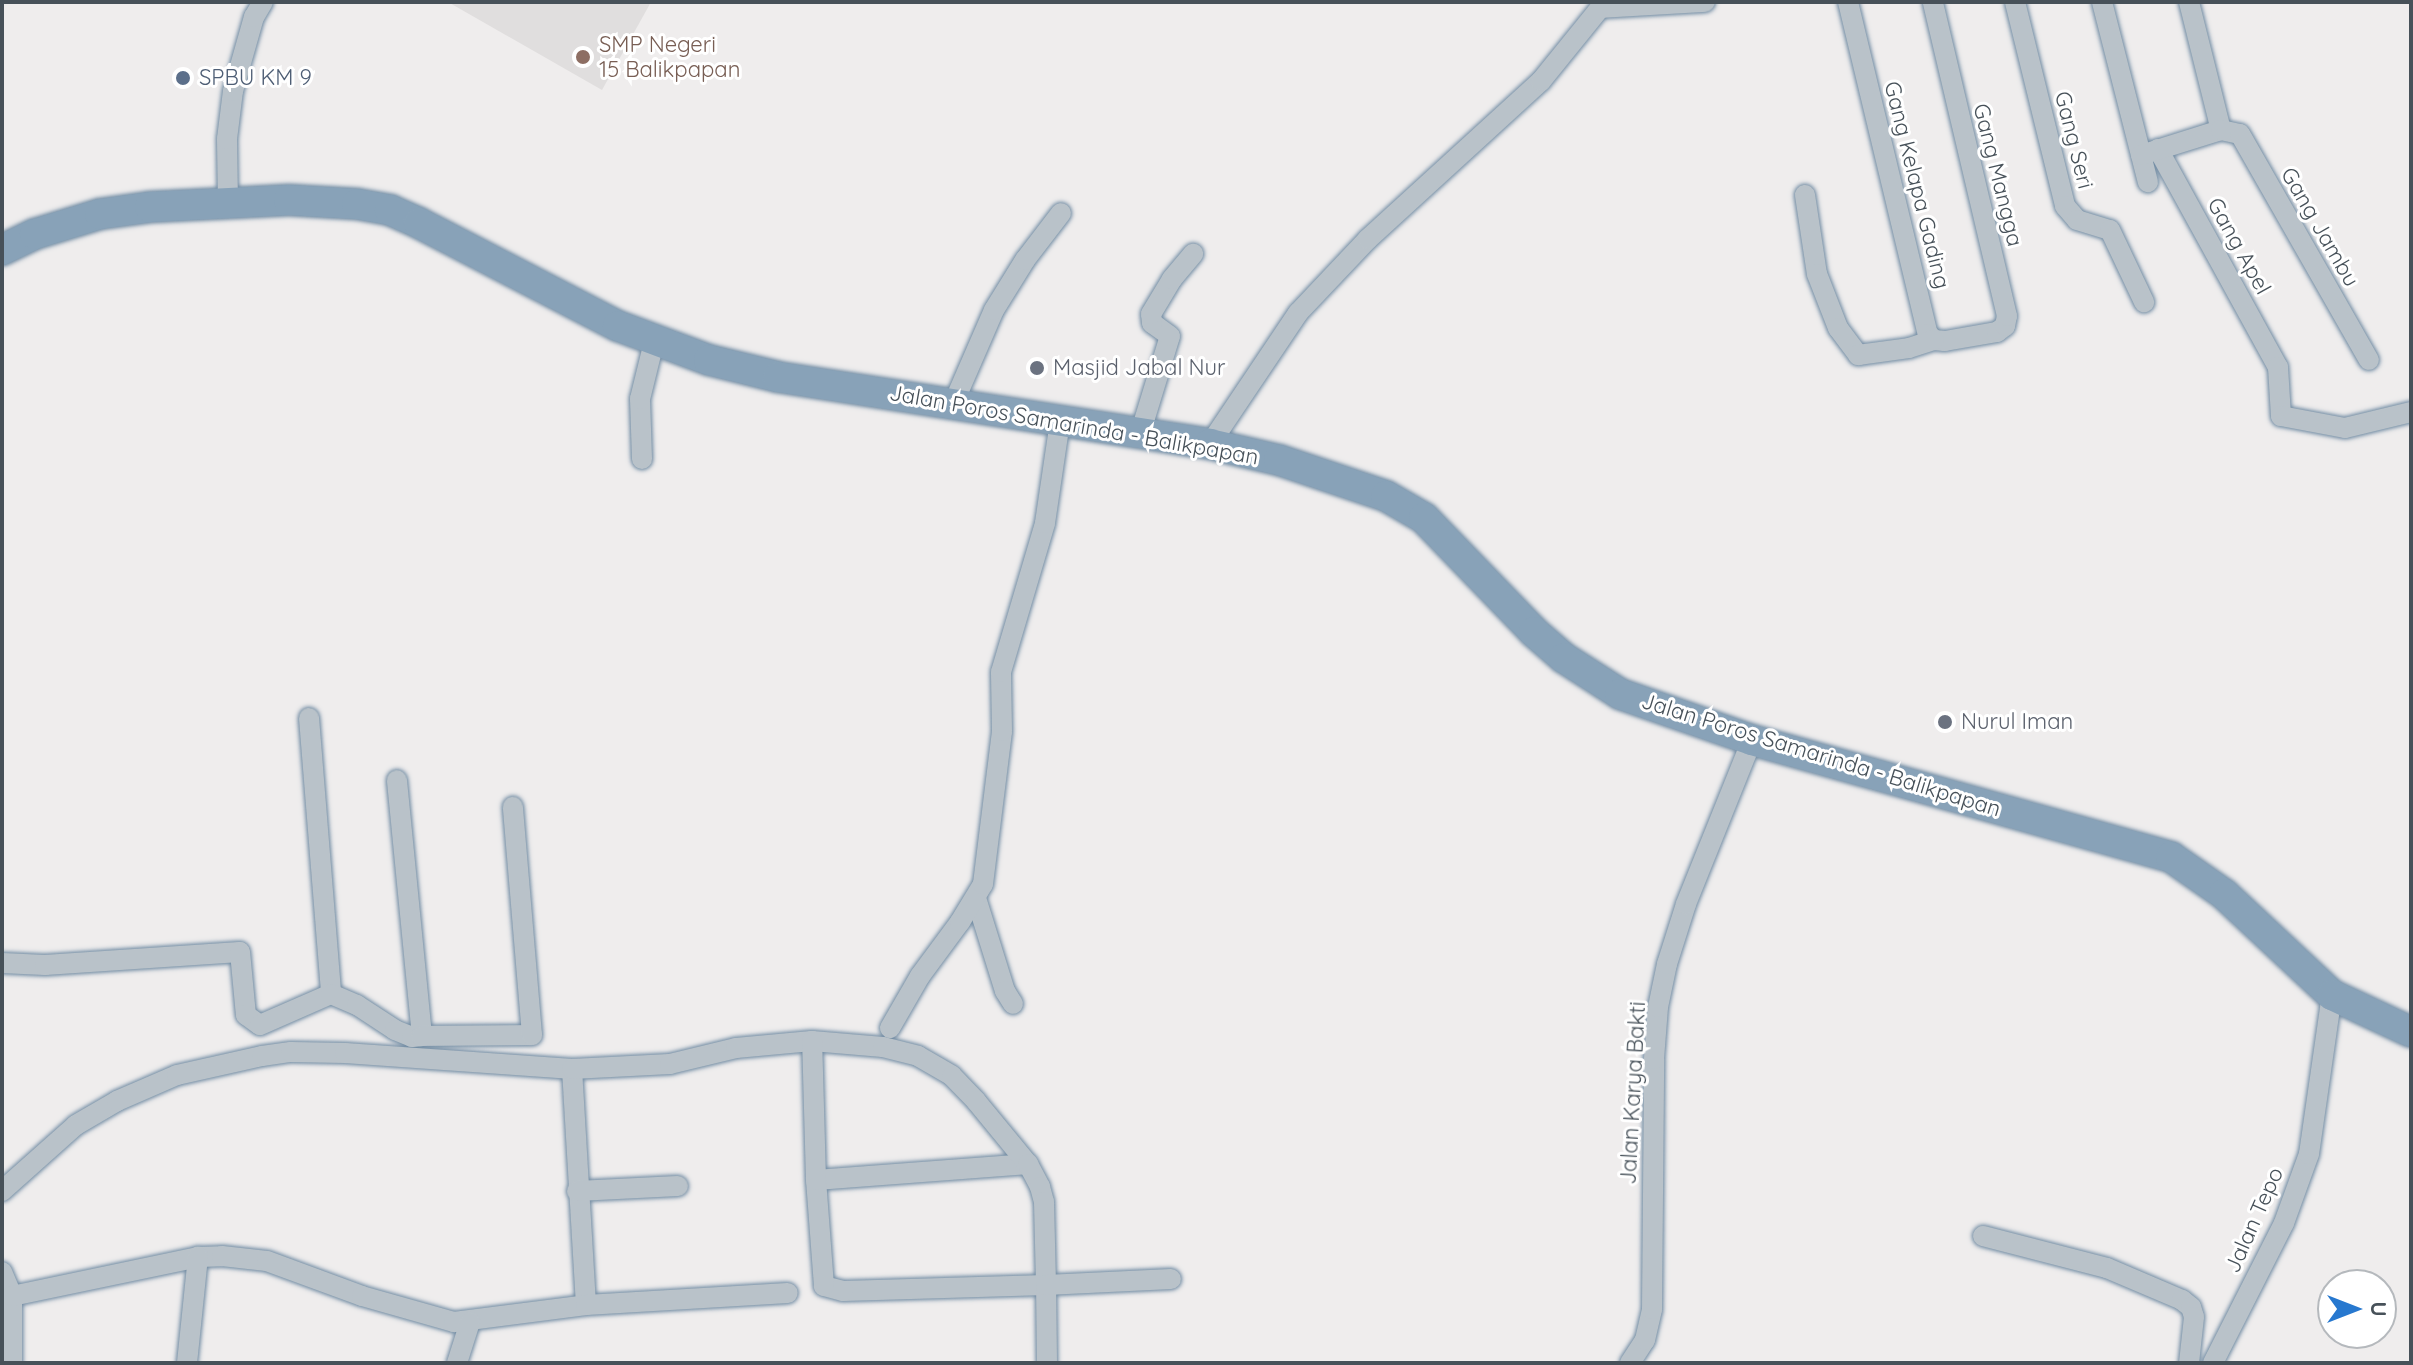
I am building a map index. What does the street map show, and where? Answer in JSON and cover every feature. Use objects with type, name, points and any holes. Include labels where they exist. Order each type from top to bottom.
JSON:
[{"type":"highway","name":"Jalan Poros Samarinda - Balikpapan","points":[[2,250],[35,234],[100,214],[150,207],[289,200],[390,210],[470,246],[654,342],[778,377],[1210,444],[1279,460],[1403,505],[1440,532],[1534,632],[1593,679],[1660,710],[1752,740],[2171,857],[2224,894],[2332,995],[2411,1032]]},
{"type":"street","points":[[228,203],[227,139],[233,91],[254,17],[263,2]]},
{"type":"street","points":[[1210,444],[1298,313],[1368,239],[1541,81],[1603,5],[1705,2]]},
{"type":"street","name":"Gang Kelapa Gading","points":[[1848,2],[1928,334],[1934,340]]},
{"type":"street","name":"Gang Mangga","points":[[1933,2],[2007,316],[2005,326],[1997,332],[1934,340]]},
{"type":"street","name":"Gang Seri","points":[[2015,2],[2065,206],[2077,220],[2110,230],[2144,302]]},
{"type":"street","points":[[2102,2],[2149,152],[2148,182]]},
{"type":"street","points":[[2149,152],[2221,130],[2189,2]]},
{"type":"street","name":"Gang Jambu","points":[[2221,130],[2240,134],[2369,360]]},
{"type":"street","name":"Gang Apel","points":[[2149,152],[2278,367],[2279,408],[2283,418],[2345,428],[2411,412]]},
{"type":"street","points":[[1805,195],[1817,274],[1838,328],[1858,355],[1909,348],[1934,340]]},
{"type":"street","points":[[954,402],[994,310],[1025,260],[1061,213]]},
{"type":"street","points":[[1140,434],[1170,336],[1152,323],[1151,314],[1172,279],[1193,254]]},
{"type":"street","points":[[642,459],[640,399],[654,342]]},
{"type":"street","points":[[890,1028],[920,976],[976,898],[987,865],[1002,731],[1001,672],[1045,523],[1060,422]]},
{"type":"street","points":[[309,718],[331,994]]},
{"type":"street","name":"Jalan Karya Bakti","points":[[1630,1363],[1645,1340],[1652,1309],[1654,1059],[1658,1007],[1667,964],[1686,904],[1752,740]]},
{"type":"street","points":[[397,780],[422,1036]]},
{"type":"street","points":[[2,963],[45,965],[240,952],[246,1015],[260,1025],[331,994],[357,1005],[395,1030],[412,1037],[532,1035],[513,807]]},
{"type":"street","points":[[976,898],[1005,991],[1013,1004]]},
{"type":"street","name":"Jalan Tepo","points":[[2213,1363],[2284,1223],[2309,1154],[2332,995]]},
{"type":"street","points":[[812,1041],[816,1180],[824,1286],[829,1289],[1046,1285],[1171,1279]]},
{"type":"street","points":[[2,1191],[76,1125],[117,1101],[177,1075],[262,1056],[291,1052],[331,1053],[572,1069],[670,1064],[736,1048],[812,1041],[883,1047],[918,1056],[934,1065],[976,1101],[1028,1164],[1044,1202],[1047,1363]]},
{"type":"street","points":[[572,1069],[586,1305]]},
{"type":"street","points":[[816,1180],[1028,1164]]},
{"type":"street","points":[[577,1191],[678,1186]]},
{"type":"street","points":[[1983,1236],[2107,1268],[2182,1300],[2191,1307],[2194,1317],[2189,1363]]},
{"type":"street","points":[[12,1296],[198,1257],[267,1261],[400,1308],[454,1322],[586,1305],[788,1293]]},
{"type":"street","points":[[187,1363],[198,1257]]},
{"type":"street","points":[[2,1272],[12,1296],[12,1363]]},
{"type":"street","points":[[457,1363],[470,1322]]},
{"type":"shaded area","name":"SMP Negeri 15 Balikpapan","points":[[448,2],[651,2],[602,90]]},
{"type":"place","name":"SMP Negeri 15 Balikpapan","points":[[583,57]]},
{"type":"place","name":"SPBU KM 9","points":[[183,78]]},
{"type":"place","name":"Masjid Jabal Nur","points":[[1037,368]]},
{"type":"place","name":"Nurul Iman","points":[[1945,722]]}]
